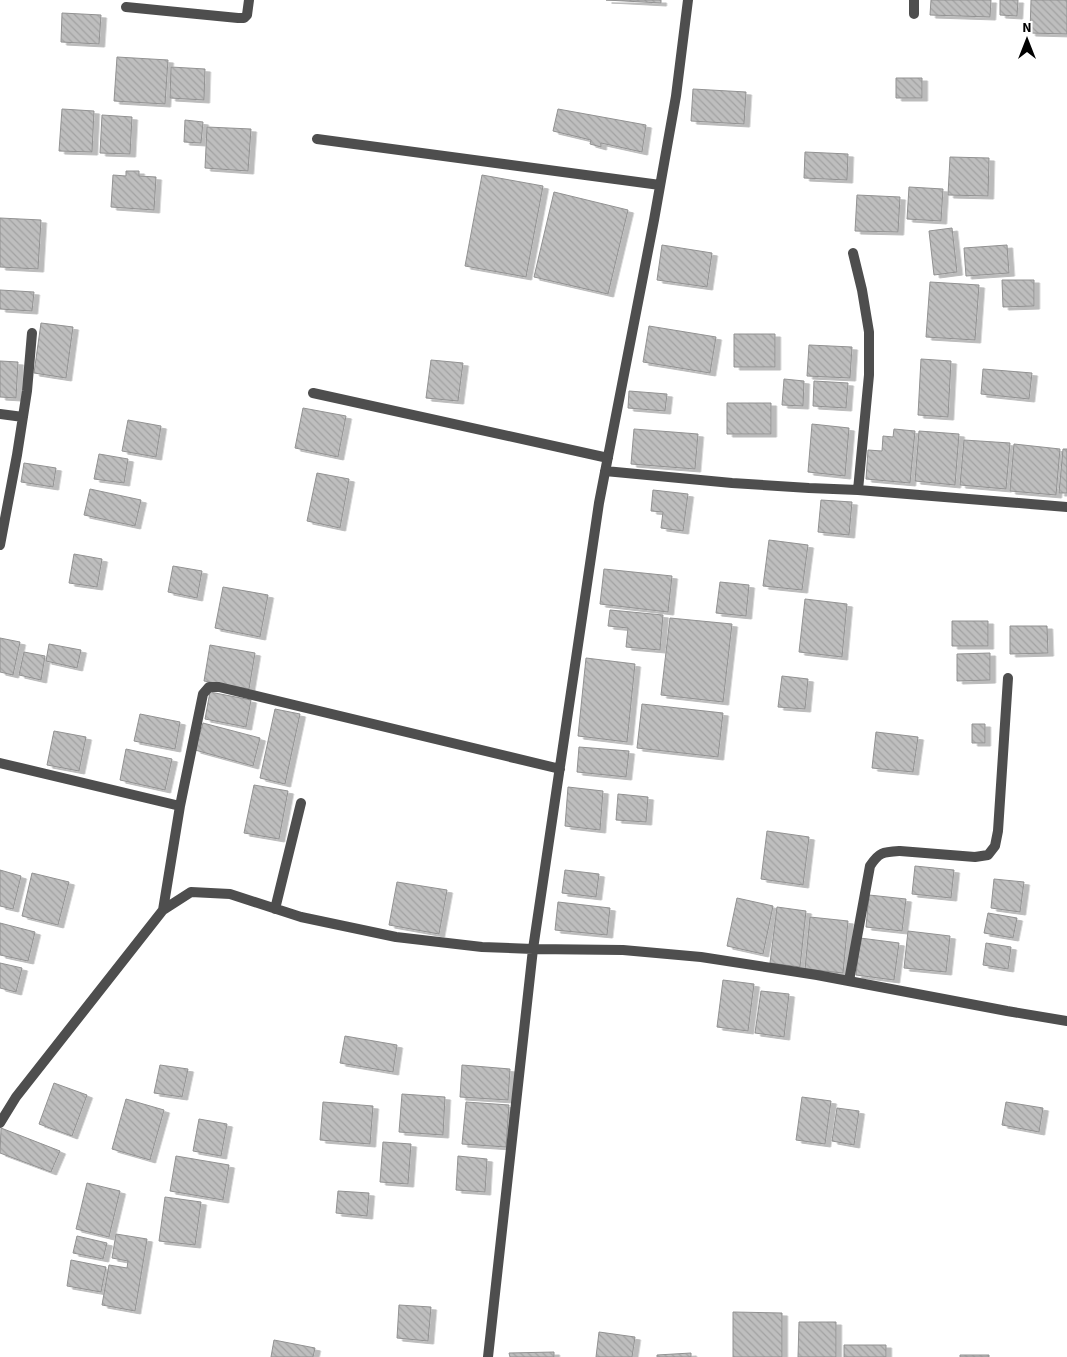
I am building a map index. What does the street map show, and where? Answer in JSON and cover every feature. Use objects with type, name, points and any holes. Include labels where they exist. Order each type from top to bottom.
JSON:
[{"type":"street","points":[[126,6],[244,18],[247,15],[249,0]]},
{"type":"street","points":[[488,1357],[533,949],[605,471],[676,96],[688,0]]},
{"type":"street","points":[[914,0],[914,14]]},
{"type":"street","points":[[317,139],[660,185]]},
{"type":"street","points":[[853,254],[862,290],[869,332],[869,375],[858,490]]},
{"type":"street","points":[[0,545],[23,418],[32,332]]},
{"type":"street","points":[[313,393],[608,458]]},
{"type":"street","points":[[0,414],[23,418]]},
{"type":"street","points":[[605,471],[1067,507]]},
{"type":"street","points":[[849,981],[870,866],[877,856],[888,851],[900,851],[975,857],[988,855],[995,846],[998,831],[1008,678]]},
{"type":"street","points":[[164,910],[180,806],[203,694],[209,687],[219,687],[560,769]]},
{"type":"street","points":[[0,763],[180,806]]},
{"type":"street","points":[[275,909],[301,802]]},
{"type":"street","points":[[0,1123],[16,1097],[164,910],[191,892],[230,894],[301,917],[396,937],[482,947],[623,950],[701,957],[817,975],[1067,1021]]},
{"type":"building","points":[[606,0],[661,0],[661,3]]},
{"type":"building","points":[[931,0],[991,0],[990,17],[930,15]]},
{"type":"building","points":[[1000,0],[1018,0],[1017,16],[1000,15]]},
{"type":"building","points":[[1031,0],[1067,0],[1067,34],[1030,33]]},
{"type":"building","points":[[62,13],[101,15],[99,44],[61,42]]},
{"type":"building","points":[[117,57],[168,60],[165,104],[114,101]]},
{"type":"building","points":[[171,67],[205,69],[204,100],[170,98]]},
{"type":"building","points":[[896,78],[922,78],[922,98],[896,98]]},
{"type":"building","points":[[693,89],[746,92],[744,124],[691,121]]},
{"type":"building","points":[[62,109],[94,111],[92,152],[59,151]]},
{"type":"building","points":[[558,109],[646,125],[642,152],[601,143],[601,147],[590,144],[591,140],[553,131]]},
{"type":"building","points":[[102,115],[132,117],[130,154],[100,153]]},
{"type":"building","points":[[185,120],[203,122],[201,143],[184,142]]},
{"type":"building","points":[[207,127],[251,129],[248,171],[205,168]]},
{"type":"building","points":[[805,152],[848,154],[847,180],[804,178]]},
{"type":"building","points":[[950,157],[989,158],[988,196],[948,195]]},
{"type":"building","points":[[126,171],[139,171],[139,176],[156,177],[154,210],[111,207],[113,175],[126,176]]},
{"type":"building","points":[[482,175],[543,186],[526,277],[465,266]]},
{"type":"building","points":[[909,187],[943,189],[941,221],[907,219]]},
{"type":"building","points":[[554,192],[628,210],[608,294],[534,277]]},
{"type":"building","points":[[857,195],[900,197],[898,232],[855,231]]},
{"type":"building","points":[[0,218],[41,220],[38,269],[0,267]]},
{"type":"building","points":[[952,228],[957,272],[934,275],[929,231]]},
{"type":"building","points":[[662,245],[712,253],[707,287],[657,280]]},
{"type":"building","points":[[1007,245],[1009,273],[966,276],[964,248]]},
{"type":"building","points":[[1002,280],[1034,280],[1034,306],[1003,307]]},
{"type":"building","points":[[930,282],[979,285],[975,340],[926,337]]},
{"type":"building","points":[[0,290],[34,292],[32,311],[0,309]]},
{"type":"building","points":[[41,323],[73,327],[66,378],[34,373]]},
{"type":"building","points":[[649,326],[716,337],[710,373],[643,362]]},
{"type":"building","points":[[734,334],[775,334],[775,367],[734,367]]},
{"type":"building","points":[[809,345],[852,347],[850,378],[807,376]]},
{"type":"building","points":[[921,359],[951,361],[948,417],[918,415]]},
{"type":"building","points":[[431,360],[463,363],[458,401],[426,398]]},
{"type":"building","points":[[0,361],[18,362],[16,398],[0,397]]},
{"type":"building","points":[[983,369],[1032,373],[1029,399],[981,394]]},
{"type":"building","points":[[784,379],[804,381],[803,406],[782,405]]},
{"type":"building","points":[[814,381],[848,383],[846,408],[813,406]]},
{"type":"building","points":[[629,391],[667,394],[665,411],[628,408]]},
{"type":"building","points":[[727,403],[771,403],[771,434],[727,434]]},
{"type":"building","points":[[303,408],[346,416],[338,457],[295,448]]},
{"type":"building","points":[[128,420],[161,426],[156,457],[122,451]]},
{"type":"building","points":[[812,424],[849,428],[845,476],[808,472]]},
{"type":"building","points":[[634,429],[698,434],[695,469],[631,464]]},
{"type":"building","points":[[894,429],[915,431],[910,483],[866,479],[868,450],[882,451],[883,436],[893,437]]},
{"type":"building","points":[[919,431],[959,434],[955,485],[915,481]]},
{"type":"building","points":[[964,440],[1010,443],[1006,489],[960,485]]},
{"type":"building","points":[[1014,444],[1060,449],[1056,495],[1010,491]]},
{"type":"building","points":[[1063,449],[1067,449],[1067,493],[1059,493]]},
{"type":"building","points":[[99,454],[128,459],[124,483],[94,479]]},
{"type":"building","points":[[24,463],[56,468],[53,487],[21,482]]},
{"type":"building","points":[[317,473],[349,479],[340,528],[307,521]]},
{"type":"building","points":[[90,489],[141,500],[135,526],[84,515]]},
{"type":"building","points":[[653,490],[688,494],[683,531],[661,528],[663,512],[651,511]]},
{"type":"building","points":[[821,500],[852,502],[849,535],[818,532]]},
{"type":"building","points":[[769,540],[808,545],[802,590],[763,586]]},
{"type":"building","points":[[74,554],[102,559],[97,587],[69,583]]},
{"type":"building","points":[[173,566],[202,571],[197,598],[168,592]]},
{"type":"building","points":[[604,569],[672,576],[668,612],[600,604]]},
{"type":"building","points":[[720,582],[749,585],[746,616],[716,613]]},
{"type":"building","points":[[223,587],[268,595],[260,637],[215,628]]},
{"type":"building","points":[[805,599],[847,604],[842,657],[799,652]]},
{"type":"building","points":[[610,610],[663,615],[660,650],[626,647],[628,628],[608,626]]},
{"type":"building","points":[[670,618],[732,624],[723,702],[661,695]]},
{"type":"building","points":[[952,621],[988,621],[988,646],[952,646]]},
{"type":"building","points":[[1010,626],[1047,626],[1048,653],[1010,654]]},
{"type":"building","points":[[0,638],[20,642],[13,675],[0,672]]},
{"type":"building","points":[[49,644],[81,650],[77,668],[46,661]]},
{"type":"building","points":[[210,645],[255,653],[249,689],[204,681]]},
{"type":"building","points":[[24,652],[45,656],[41,680],[19,675]]},
{"type":"building","points":[[990,653],[990,680],[957,681],[957,654]]},
{"type":"building","points":[[586,658],[635,664],[627,742],[578,736]]},
{"type":"building","points":[[782,676],[808,679],[805,709],[778,707]]},
{"type":"building","points":[[210,692],[251,700],[246,727],[205,719]]},
{"type":"building","points":[[642,704],[723,713],[718,757],[637,748]]},
{"type":"building","points":[[275,709],[300,714],[285,784],[260,778]]},
{"type":"building","points":[[140,714],[180,722],[175,749],[134,741]]},
{"type":"building","points":[[203,723],[260,738],[253,766],[195,750]]},
{"type":"building","points":[[972,724],[985,724],[985,743],[972,743]]},
{"type":"building","points":[[54,731],[86,737],[79,771],[47,765]]},
{"type":"building","points":[[876,732],[918,737],[913,772],[872,768]]},
{"type":"building","points":[[579,747],[629,751],[626,777],[577,772]]},
{"type":"building","points":[[126,749],[172,759],[165,790],[120,780]]},
{"type":"building","points":[[254,785],[288,791],[279,839],[244,833]]},
{"type":"building","points":[[568,787],[603,791],[600,830],[565,826]]},
{"type":"building","points":[[618,794],[648,797],[646,822],[616,820]]},
{"type":"building","points":[[767,831],[809,837],[803,885],[761,879]]},
{"type":"building","points":[[915,866],[954,870],[951,898],[912,894]]},
{"type":"building","points":[[0,870],[21,876],[13,909],[0,906]]},
{"type":"building","points":[[565,870],[599,874],[596,897],[562,893]]},
{"type":"building","points":[[32,873],[69,882],[58,925],[22,916]]},
{"type":"building","points":[[994,879],[1024,882],[1020,912],[991,908]]},
{"type":"building","points":[[397,882],[447,890],[439,934],[389,925]]},
{"type":"building","points":[[869,895],[906,899],[902,931],[866,927]]},
{"type":"building","points":[[737,898],[773,906],[763,954],[727,946]]},
{"type":"building","points":[[558,902],[610,908],[607,935],[555,930]]},
{"type":"building","points":[[777,907],[806,911],[800,967],[770,963]]},
{"type":"building","points":[[988,913],[1017,918],[1013,938],[984,933]]},
{"type":"building","points":[[810,917],[848,921],[843,973],[805,969]]},
{"type":"building","points":[[0,923],[35,932],[28,961],[0,955]]},
{"type":"building","points":[[908,931],[950,936],[946,972],[904,968]]},
{"type":"building","points":[[860,938],[899,943],[894,980],[856,975]]},
{"type":"building","points":[[986,943],[1011,947],[1008,969],[983,965]]},
{"type":"building","points":[[0,963],[22,968],[16,992],[0,988]]},
{"type":"building","points":[[723,980],[754,984],[748,1031],[717,1027]]},
{"type":"building","points":[[761,991],[789,994],[784,1037],[755,1033]]},
{"type":"building","points":[[345,1036],[397,1045],[393,1072],[340,1063]]},
{"type":"building","points":[[160,1065],[188,1069],[182,1097],[154,1093]]},
{"type":"building","points":[[462,1065],[510,1069],[508,1100],[460,1097]]},
{"type":"building","points":[[54,1083],[87,1095],[72,1136],[39,1124]]},
{"type":"building","points":[[402,1094],[445,1097],[443,1135],[399,1132]]},
{"type":"building","points":[[802,1097],[831,1101],[825,1144],[796,1140]]},
{"type":"building","points":[[126,1099],[164,1110],[150,1160],[112,1149]]},
{"type":"building","points":[[323,1102],[373,1106],[370,1144],[320,1140]]},
{"type":"building","points":[[466,1102],[509,1105],[506,1147],[462,1144]]},
{"type":"building","points":[[1006,1102],[1043,1108],[1039,1132],[1002,1125]]},
{"type":"building","points":[[837,1108],[859,1111],[854,1145],[832,1141]]},
{"type":"building","points":[[199,1119],[227,1124],[221,1156],[193,1151]]},
{"type":"building","points":[[1,1128],[60,1151],[51,1172],[0,1153]]},
{"type":"building","points":[[383,1142],[411,1144],[408,1184],[380,1182]]},
{"type":"building","points":[[176,1156],[229,1165],[223,1200],[170,1191]]},
{"type":"building","points":[[458,1156],[487,1159],[485,1192],[456,1190]]},
{"type":"building","points":[[87,1183],[120,1191],[109,1237],[76,1229]]},
{"type":"building","points":[[338,1191],[369,1193],[367,1216],[336,1213]]},
{"type":"building","points":[[165,1197],[201,1202],[195,1245],[159,1241]]},
{"type":"building","points":[[116,1234],[147,1239],[135,1311],[102,1305],[109,1265],[127,1268],[128,1261],[112,1258]]},
{"type":"building","points":[[77,1236],[107,1243],[103,1259],[73,1253]]},
{"type":"building","points":[[71,1260],[106,1267],[101,1292],[67,1286]]},
{"type":"building","points":[[399,1305],[431,1307],[428,1341],[397,1338]]},
{"type":"building","points":[[733,1312],[782,1313],[782,1357],[733,1357]]},
{"type":"building","points":[[799,1322],[836,1322],[836,1357],[798,1357]]},
{"type":"building","points":[[599,1332],[635,1337],[632,1357],[596,1357]]},
{"type":"building","points":[[274,1340],[315,1348],[313,1357],[271,1357]]},
{"type":"building","points":[[844,1345],[886,1345],[886,1357],[844,1357]]},
{"type":"building","points":[[554,1352],[554,1357],[510,1357],[509,1353]]},
{"type":"building","points":[[691,1353],[691,1357],[657,1357],[657,1355]]},
{"type":"building","points":[[960,1355],[989,1355],[989,1357],[960,1357]]}]
